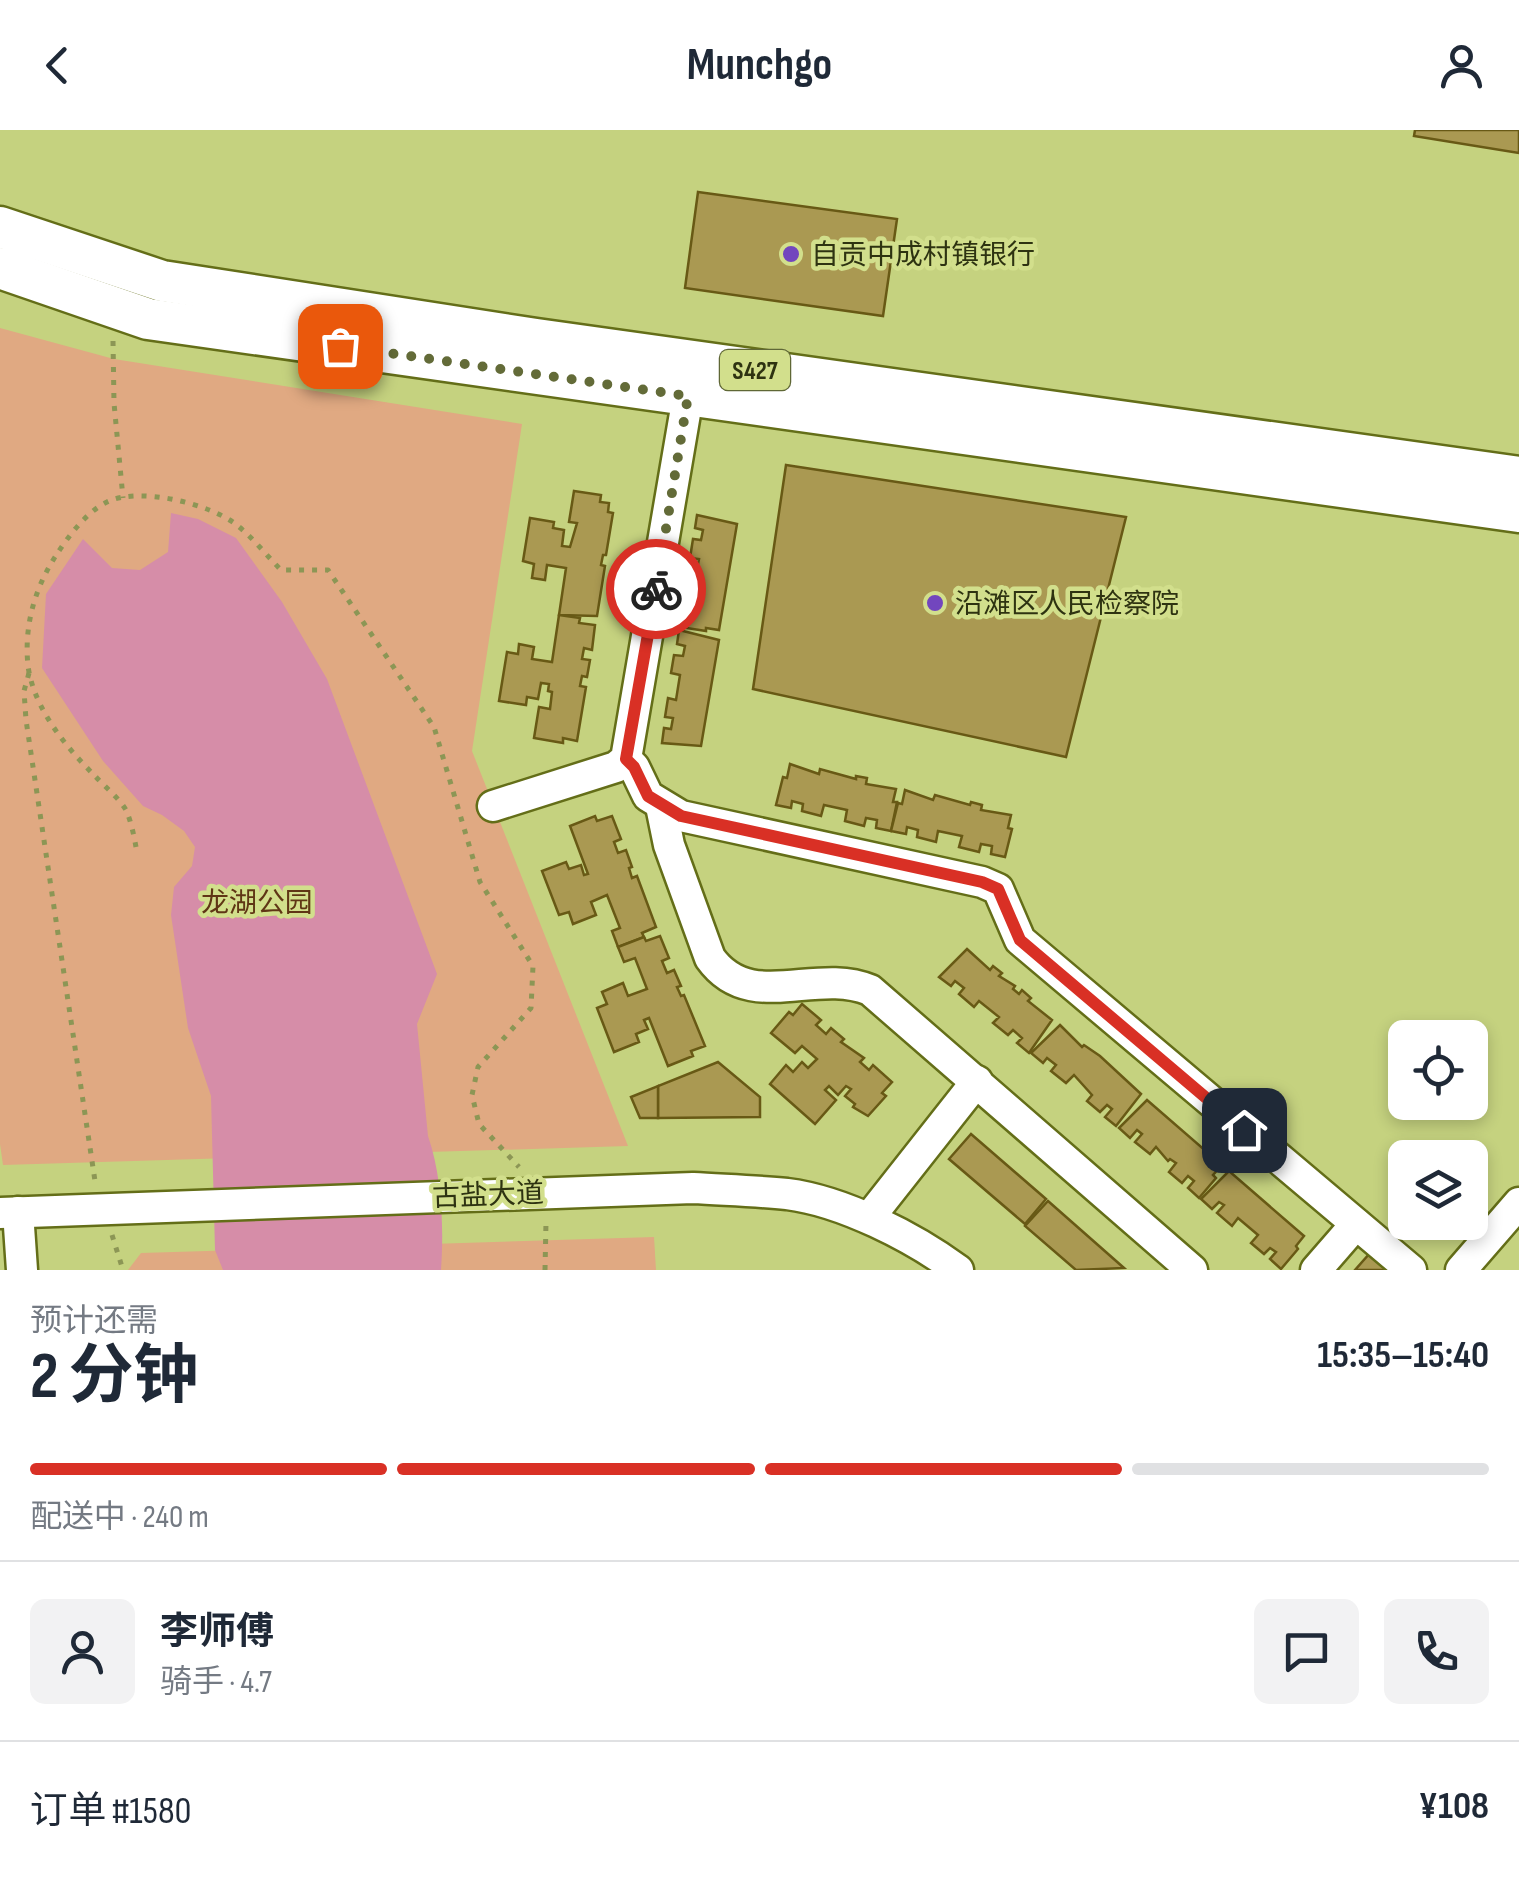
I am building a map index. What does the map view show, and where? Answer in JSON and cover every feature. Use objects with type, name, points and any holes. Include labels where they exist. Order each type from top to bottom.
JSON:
[{"type":"main road","name":"S427","points":[[0,226],[162,281],[536,339],[1519,477]]},
{"type":"main road","name":"S427","points":[[0,268],[148,319],[1519,512]]},
{"type":"street","points":[[493,806],[616,767],[626,759],[688,396]]},
{"type":"street","points":[[626,759],[648,796],[681,816],[982,882],[998,889],[1020,940],[1411,1270]]},
{"type":"street","points":[[661,806],[669,846],[710,958],[718,970],[735,983],[753,987],[831,982],[857,984],[870,990],[1192,1270]]},
{"type":"street","points":[[870,1218],[977,1081]]},
{"type":"street","name":"古盐大道","points":[[9,1212],[692,1188],[791,1195],[870,1218],[958,1270]]},
{"type":"street","points":[[1461,1270],[1519,1204]]},
{"type":"street","points":[[9,1212],[22,1270]]},
{"type":"street","points":[[1316,1270],[1356,1224]]},
{"type":"path","points":[[113,307],[114,402],[123,498]]},
{"type":"path","points":[[136,847],[125,808],[62,742],[39,700],[29,673],[26,640],[33,600],[60,548],[90,514],[109,500],[138,496],[175,500],[210,510],[237,525],[281,570],[328,570],[434,727],[480,882],[532,966],[531,1008],[478,1067],[472,1094],[479,1124],[544,1191],[545,1270]]},
{"type":"path","points":[[29,673],[24,691],[26,720],[92,1175],[123,1270]]},
{"type":"green space","name":"龙湖公园","points":[[0,328],[114,359],[522,424],[472,751],[628,1146],[3,1165]]},
{"type":"green space","points":[[654,1237],[656,1270],[128,1270],[141,1253]]},
{"type":"shaded area","points":[[171,513],[198,519],[236,538],[282,602],[327,679],[437,974],[417,1024],[428,1136],[441,1202],[441,1270],[223,1270],[215,1250],[211,1096],[188,1028],[171,915],[174,887],[192,866],[195,847],[184,831],[143,806],[103,761],[42,668],[46,594],[83,539],[112,568],[140,570],[168,552]]},
{"type":"building","points":[[1415,130],[1519,130],[1519,153],[1414,136]]},
{"type":"building","name":"自贡中成村镇银行","points":[[698,192],[897,219],[883,316],[685,288]]},
{"type":"building","name":"沿滩区人民检察院","points":[[786,465],[1126,517],[1066,757],[753,689]]},
{"type":"building","points":[[574,491],[601,495],[600,502],[609,503],[608,512],[613,513],[601,565],[605,566],[597,616],[559,615],[566,568],[547,565],[545,580],[532,578],[534,564],[523,561],[530,518],[554,522],[553,528],[564,530],[562,546],[570,547],[577,523],[569,522]]},
{"type":"building","points":[[697,515],[737,524],[719,630],[680,627],[682,612],[689,613],[691,603],[683,601],[687,583],[694,584],[699,559],[690,558],[693,539],[701,540],[703,530],[695,528]]},
{"type":"building","points":[[559,615],[595,625],[592,650],[584,648],[582,659],[590,660],[587,677],[582,676],[580,686],[586,687],[577,741],[563,738],[563,743],[534,738],[539,707],[550,709],[549,684],[541,683],[538,699],[527,697],[526,705],[499,701],[507,652],[518,654],[519,644],[534,647],[532,659],[552,662]]},
{"type":"building","points":[[679,630],[719,640],[701,746],[662,743],[664,728],[671,729],[673,718],[665,717],[668,698],[676,700],[680,675],[671,673],[674,655],[683,656],[685,646],[677,644]]},
{"type":"building","points":[[790,764],[819,774],[820,769],[856,779],[867,778],[866,784],[896,789],[891,831],[876,828],[877,820],[866,818],[864,826],[845,821],[847,810],[824,805],[821,816],[802,811],[803,804],[792,801],[791,808],[776,805]]},
{"type":"building","points":[[905,790],[933,800],[935,795],[970,805],[971,802],[982,805],[981,810],[1011,815],[1005,857],[991,854],[992,846],[981,844],[979,852],[959,847],[962,836],[938,831],[936,842],[917,837],[918,830],[907,827],[906,834],[891,831]]},
{"type":"building","points":[[595,816],[597,821],[612,816],[621,839],[614,842],[618,853],[626,850],[632,878],[637,876],[656,927],[642,933],[644,937],[618,947],[612,931],[620,928],[607,895],[591,902],[596,915],[573,924],[569,912],[559,915],[542,871],[566,862],[569,869],[581,865],[584,875],[588,874],[570,826]]},
{"type":"building","points":[[660,936],[669,958],[662,961],[667,973],[674,970],[681,986],[677,987],[705,1046],[691,1051],[693,1056],[668,1066],[649,1018],[644,1020],[648,1029],[636,1034],[639,1042],[614,1052],[597,1008],[607,1004],[602,992],[623,983],[628,996],[647,989],[635,958],[624,962],[618,947],[644,937],[646,941]]},
{"type":"building","points":[[967,949],[990,970],[993,966],[1002,973],[999,976],[1015,986],[1013,989],[1019,994],[1022,990],[1031,998],[1028,1001],[1052,1020],[1029,1053],[1017,1043],[1022,1038],[1013,1030],[1008,1035],[993,1023],[999,1017],[979,1001],[974,1007],[959,994],[964,988],[955,981],[951,986],[939,977]]},
{"type":"building","points":[[802,1004],[821,1020],[816,1025],[826,1034],[831,1028],[844,1039],[841,1042],[864,1058],[860,1062],[869,1070],[873,1065],[892,1082],[882,1093],[886,1096],[868,1116],[853,1107],[855,1104],[845,1096],[851,1089],[846,1086],[838,1095],[829,1086],[825,1090],[836,1100],[815,1124],[770,1084],[786,1065],[793,1072],[802,1062],[808,1068],[817,1059],[802,1046],[795,1053],[771,1033],[789,1012],[793,1015]]},
{"type":"building","points":[[1060,1025],[1141,1094],[1116,1126],[1105,1117],[1112,1109],[1107,1105],[1100,1112],[1087,1101],[1092,1095],[1074,1075],[1066,1083],[1051,1071],[1056,1065],[1047,1058],[1043,1063],[1031,1053]]},
{"type":"building","points":[[718,1062],[760,1097],[760,1117],[658,1118],[658,1086]]},
{"type":"building","points":[[658,1086],[658,1118],[640,1118],[631,1097]]},
{"type":"building","points":[[1147,1100],[1222,1165],[1199,1198],[1188,1188],[1194,1181],[1188,1176],[1182,1183],[1169,1172],[1176,1163],[1168,1161],[1156,1147],[1150,1154],[1135,1142],[1142,1134],[1137,1130],[1130,1138],[1119,1128]]},
{"type":"building","points":[[971,1134],[1046,1199],[1025,1224],[949,1159]]},
{"type":"building","points":[[1229,1171],[1304,1236],[1281,1269],[1270,1259],[1276,1252],[1270,1248],[1264,1254],[1251,1243],[1258,1235],[1238,1218],[1232,1226],[1217,1213],[1224,1205],[1219,1202],[1212,1209],[1201,1199]]},
{"type":"building","points":[[1048,1201],[1124,1268],[1076,1270],[1025,1226]]},
{"type":"building","points":[[1370,1253],[1389,1270],[1355,1270]]},
{"type":"way so far","points":[[340,346],[688,396],[656,589]]},
{"type":"place","name":"自贡中成村镇银行","points":[[791,254]]},
{"type":"place","name":"沿滩区人民检察院","points":[[935,603]]},
{"type":"route","points":[[656,589],[626,759],[648,796],[681,816],[982,882],[998,889],[1020,940],[1244,1130]]}]
